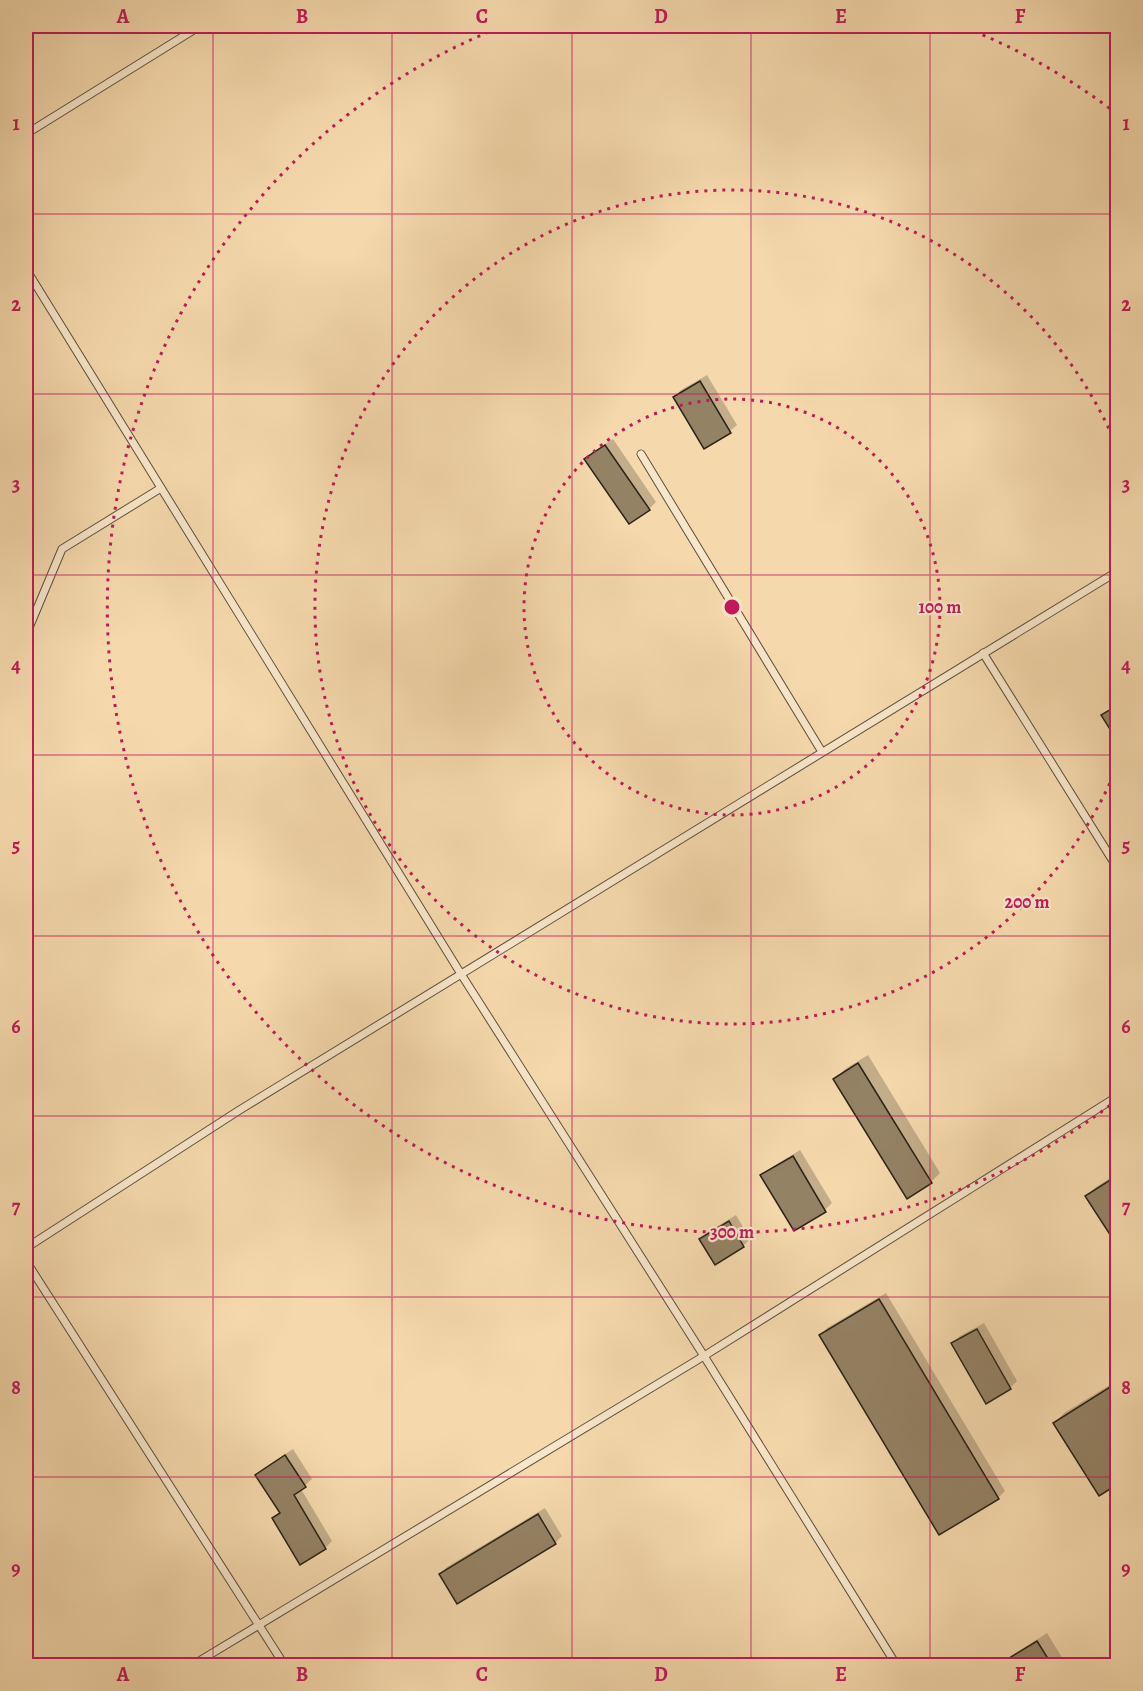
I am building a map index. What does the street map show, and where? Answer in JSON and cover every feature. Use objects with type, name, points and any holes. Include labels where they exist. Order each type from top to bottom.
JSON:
[{"type":"lane","points":[[26,134],[200,26]]},
{"type":"lane","points":[[26,269],[461,974],[897,1665]]},
{"type":"lane","points":[[641,454],[822,752]]},
{"type":"lane","points":[[26,635],[62,549],[161,488]]},
{"type":"lane","points":[[26,1248],[238,1111],[1118,571]]},
{"type":"lane","points":[[983,653],[1118,869]]},
{"type":"lane","points":[[191,1665],[704,1356],[1118,1096]]},
{"type":"lane","points":[[26,1261],[285,1665]]},
{"type":"building","points":[[700,381],[731,433],[704,449],[673,397]]},
{"type":"building","points":[[605,445],[650,510],[629,524],[584,459]]},
{"type":"building","points":[[1118,705],[1118,742],[1101,715]]},
{"type":"building","points":[[858,1063],[932,1183],[907,1199],[833,1079]]},
{"type":"building","points":[[793,1156],[826,1212],[794,1231],[760,1175]]},
{"type":"building","points":[[1118,1175],[1118,1247],[1085,1196]]},
{"type":"building","points":[[729,1221],[744,1247],[715,1265],[699,1239]]},
{"type":"building","points":[[879,1299],[999,1499],[939,1535],[819,1335]]},
{"type":"building","points":[[977,1329],[1011,1389],[986,1404],[951,1343]]},
{"type":"building","points":[[1118,1382],[1118,1484],[1099,1496],[1053,1423]]},
{"type":"building","points":[[285,1455],[306,1487],[294,1495],[326,1549],[300,1565],[272,1518],[280,1513],[255,1475]]},
{"type":"building","points":[[538,1514],[556,1544],[457,1604],[439,1574]]},
{"type":"building","points":[[1037,1641],[1052,1665],[998,1665]]}]
